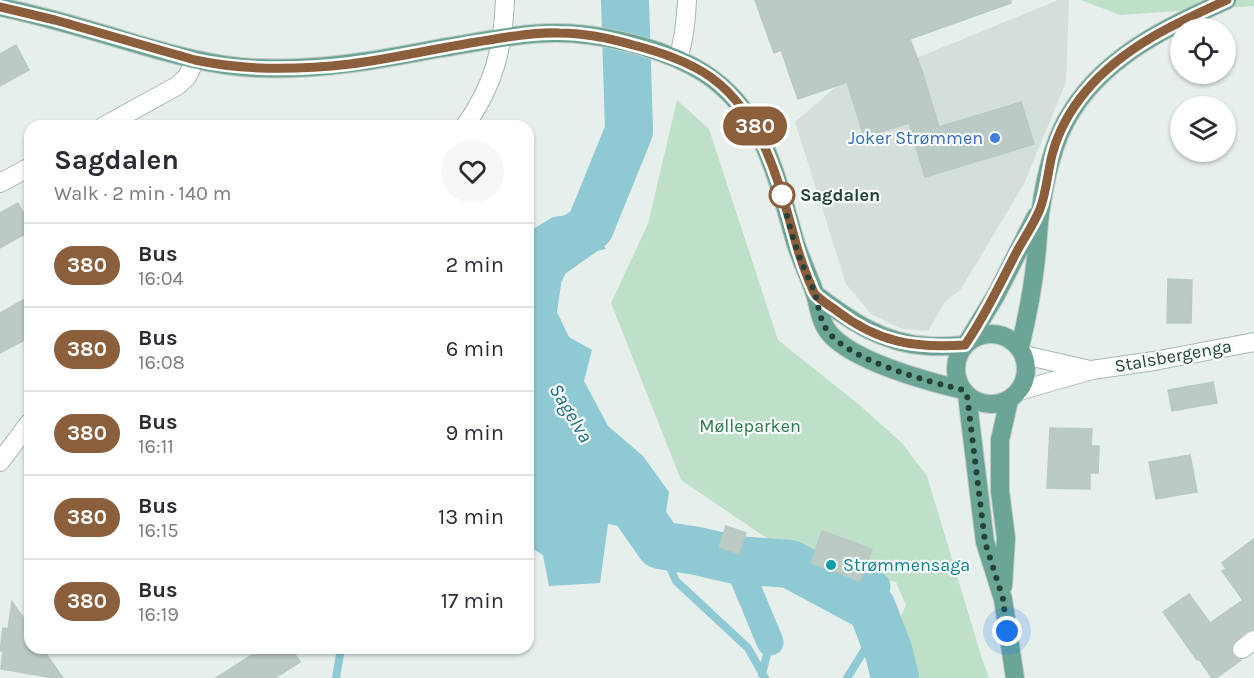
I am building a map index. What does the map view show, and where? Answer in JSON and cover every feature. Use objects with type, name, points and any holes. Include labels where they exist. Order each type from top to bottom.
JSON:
[{"type":"main road","points":[[1022,351],[1041,208],[1053,152],[1075,106],[1086,91],[1115,62],[1133,48],[1227,0]]},
{"type":"main road","points":[[0,7],[55,20],[195,60],[254,68],[324,66],[501,38],[559,33],[600,37],[647,48],[678,59],[715,81],[747,114],[757,131],[774,171],[801,260],[815,294],[820,316],[829,333],[861,355],[903,373],[965,393],[983,403],[992,404],[1014,395]]},
{"type":"main road","points":[[1015,678],[1003,599],[985,542],[965,393],[956,375],[956,367],[957,359],[996,295],[1041,208]]},
{"type":"main road","points":[[815,294],[859,326],[886,338],[926,346],[966,344],[975,337],[994,333],[1012,340],[1022,351],[1027,364],[1027,374],[1024,383],[1014,395],[1000,440],[1000,491],[1006,538],[1003,599]]},
{"type":"street","points":[[469,120],[481,103],[491,81],[501,38],[505,0]]},
{"type":"street","points":[[678,59],[683,43],[687,0]]},
{"type":"street","points":[[115,120],[177,86],[187,77],[195,60]]},
{"type":"street","points":[[0,183],[24,170]]},
{"type":"street","name":"Stalsbergenga","points":[[1092,370],[1254,342]]},
{"type":"street","points":[[1022,351],[1092,370]]},
{"type":"street","points":[[1014,395],[1092,370]]},
{"type":"street","points":[[0,462],[24,430]]},
{"type":"shaded area","points":[[1058,0],[1069,0],[1066,82],[1024,184],[961,289],[945,302],[928,331],[903,329],[871,314],[846,284],[795,122],[838,85],[924,55]]},
{"type":"green space","points":[[1081,0],[1254,0],[1254,6],[1120,15]]},
{"type":"green space","name":"Mølleparken","points":[[677,100],[709,129],[778,340],[857,403],[901,442],[927,476],[989,678],[909,678],[903,670],[899,621],[906,605],[896,582],[882,579],[880,585],[808,566],[681,480],[611,303],[648,224]]},
{"type":"water","points":[[582,213],[606,249],[565,257],[557,312],[569,337],[592,350],[584,381],[608,426],[643,456],[669,492],[664,527],[639,551],[624,527],[608,524],[600,583],[549,586],[543,555],[534,550],[534,228],[553,217]]},
{"type":"building","points":[[755,0],[1011,0],[1011,3],[910,39],[939,127],[1021,102],[1034,144],[925,177],[909,123],[864,137],[847,82],[798,99],[781,50],[774,53]]},
{"type":"building","points":[[16,45],[29,70],[0,86],[0,54]]},
{"type":"building","points":[[18,203],[24,214],[24,234],[0,248],[0,213]]},
{"type":"building","points":[[1168,279],[1192,280],[1191,323],[1167,323]]},
{"type":"building","points":[[24,299],[24,340],[0,353],[0,313]]},
{"type":"building","points":[[1213,382],[1217,403],[1172,411],[1168,390]]},
{"type":"building","points":[[1050,428],[1092,429],[1091,446],[1099,446],[1098,473],[1090,473],[1090,489],[1047,488]]},
{"type":"building","points":[[1190,455],[1197,492],[1156,499],[1149,462]]},
{"type":"building","points":[[726,526],[746,533],[739,554],[719,547]]},
{"type":"building","points":[[822,531],[872,549],[860,581],[811,563]]},
{"type":"building","points":[[1254,539],[1254,629],[1247,631],[1232,644],[1233,655],[1241,660],[1216,678],[1212,678],[1163,612],[1189,594],[1210,623],[1243,600],[1222,571],[1226,569],[1222,563]]},
{"type":"building","points":[[12,602],[24,619],[24,654],[46,654],[63,678],[1,669],[3,651],[0,651],[3,628],[8,629]]},
{"type":"building","points":[[254,654],[295,654],[300,662],[275,678],[216,678]]},
{"type":"waterway","name":"Sagelva","points":[[541,269],[547,257],[590,227],[629,131],[625,0]]},
{"type":"waterway","name":"Sagelva","points":[[616,482],[660,545],[736,560],[790,564],[872,608],[889,653],[895,678]]},
{"type":"waterway","points":[[660,545],[676,581],[748,648],[765,678]]},
{"type":"waterway","points":[[736,560],[770,642]]},
{"type":"waterway","points":[[845,578],[877,586]]},
{"type":"waterway","points":[[847,678],[879,627]]},
{"type":"waterway","points":[[762,674],[770,642]]},
{"type":"waterway","points":[[336,678],[340,654]]},
{"type":"bus line","name":"380","points":[[0,7],[55,20],[181,57],[215,64],[254,68],[299,68],[350,64],[543,33],[575,34],[609,39],[647,48],[678,59],[715,81],[747,114],[757,131],[774,171],[801,260],[815,294],[859,326],[886,338],[912,345],[943,346],[965,345],[996,295],[1041,208],[1053,152],[1065,122],[1086,91],[1100,75],[1133,48],[1152,36],[1227,0]]},
{"type":"place","name":"Joker Strømmen","points":[[995,138]]},
{"type":"place","name":"Sagdalen","points":[[782,195]]},
{"type":"place","name":"Strømmensaga","points":[[831,565]]},
{"type":"route","points":[[782,195],[801,260],[815,294],[820,316],[829,333],[848,348],[876,362],[937,384],[963,390],[967,395],[985,542],[1003,599],[1007,631]]}]
